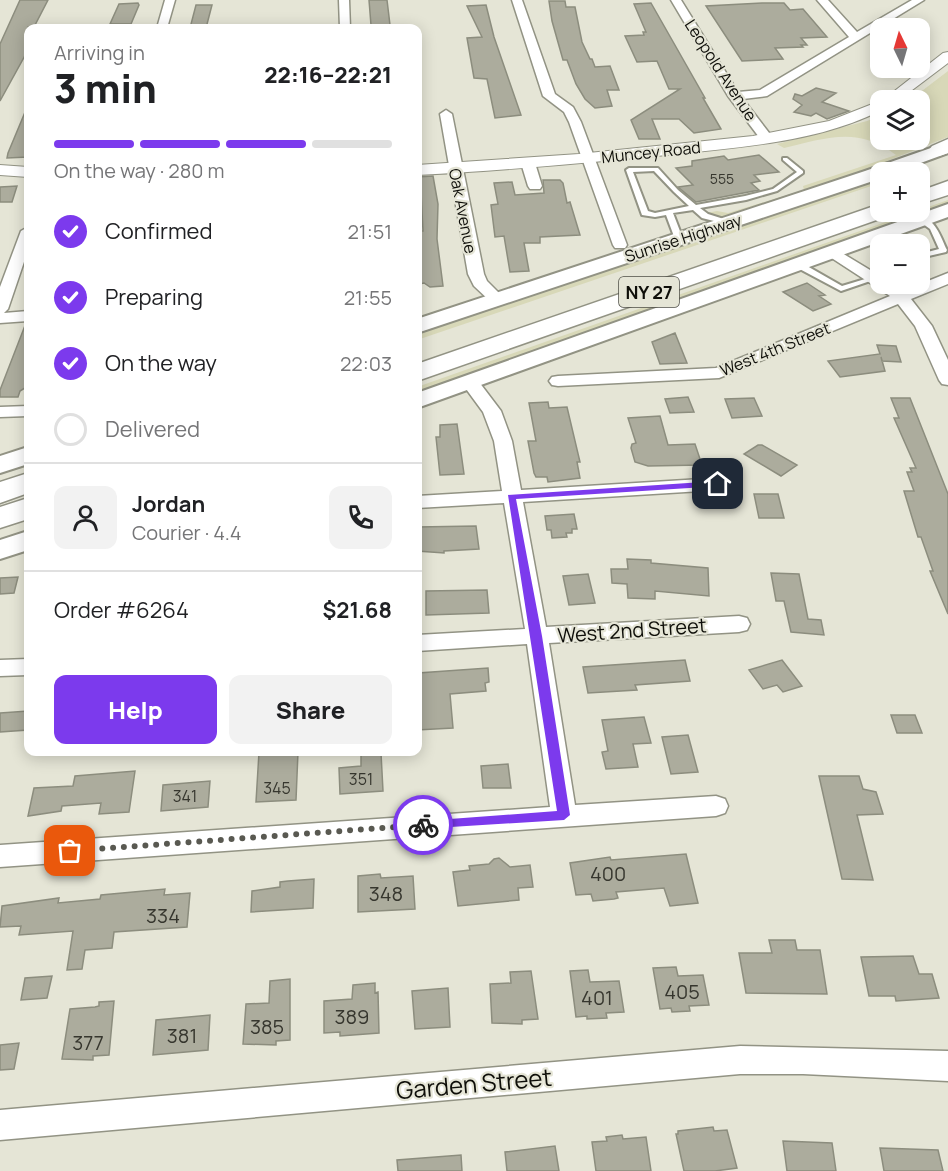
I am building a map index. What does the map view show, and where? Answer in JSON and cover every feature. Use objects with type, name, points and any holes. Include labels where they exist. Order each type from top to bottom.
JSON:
[{"type":"highway","points":[[930,176],[948,170]]},
{"type":"highway","points":[[930,201],[948,188]]},
{"type":"highway","name":"Sunrise Highway","points":[[422,349],[870,196]]},
{"type":"highway","name":"Sunrise Highway","points":[[422,371],[870,214]]},
{"type":"highway","points":[[0,493],[24,484]]},
{"type":"highway","points":[[0,518],[24,509]]},
{"type":"main road","name":"Sunrise Highway","points":[[422,322],[727,223],[945,147]]},
{"type":"main road","points":[[930,209],[948,210]]},
{"type":"main road","points":[[886,234],[902,222]]},
{"type":"main road","points":[[422,399],[806,269],[832,252],[870,243]]},
{"type":"main road","points":[[0,465],[24,456]]},
{"type":"main road","points":[[0,550],[24,541]]},
{"type":"street","points":[[163,24],[170,0]]},
{"type":"street","points":[[344,0],[345,24]]},
{"type":"street","points":[[518,0],[549,96],[569,110],[620,245]]},
{"type":"street","name":"Leopold Avenue","points":[[676,0],[734,96],[767,138]]},
{"type":"street","points":[[822,0],[856,38]]},
{"type":"street","points":[[734,96],[763,93],[919,0]]},
{"type":"street","points":[[903,90],[948,56]]},
{"type":"street","name":"Muncey Road","points":[[422,170],[586,158],[767,138],[846,120],[870,110]]},
{"type":"street","name":"Oak Avenue","points":[[446,114],[476,274],[480,283],[497,299]]},
{"type":"street","points":[[528,163],[535,186]]},
{"type":"street","points":[[0,170],[24,172]]},
{"type":"street","points":[[0,309],[24,242]]},
{"type":"street","points":[[832,252],[870,275]]},
{"type":"street","name":"West 4th Street","points":[[558,381],[719,373],[948,278]]},
{"type":"street","points":[[899,294],[927,329],[948,380]]},
{"type":"street","points":[[0,318],[24,316]]},
{"type":"street","points":[[470,382],[488,404],[498,425],[537,636],[564,815]]},
{"type":"street","points":[[0,412],[24,411]]},
{"type":"street","points":[[422,502],[718,484]]},
{"type":"street","name":"West 2nd Street","points":[[422,643],[739,624]]},
{"type":"street","points":[[0,668],[24,667]]},
{"type":"street","points":[[0,856],[716,806]]},
{"type":"street","name":"Garden Street","points":[[0,1125],[740,1060],[948,1065]]},
{"type":"lane","points":[[727,223],[705,216],[696,208],[676,191],[656,169],[629,171],[645,213],[655,215],[696,208],[775,190],[801,172],[785,159]]},
{"type":"lane","points":[[669,212],[679,239]]},
{"type":"lane","points":[[929,222],[944,250],[930,254]]},
{"type":"lane","points":[[806,269],[841,289],[870,283]]},
{"type":"green space","points":[[948,71],[948,137],[930,144],[930,90],[923,90]]},
{"type":"green space","points":[[870,120],[870,140],[842,137],[784,148],[777,144]]},
{"type":"green space","points":[[888,150],[915,150],[887,161],[888,162],[875,162],[896,155]]},
{"type":"green space","points":[[870,164],[870,170],[735,215],[720,217],[707,213],[717,211],[728,213],[804,190],[803,186]]},
{"type":"green space","points":[[870,182],[870,186],[422,338],[422,331]]},
{"type":"green space","points":[[948,200],[948,205],[930,211],[930,206]]},
{"type":"green space","points":[[886,222],[900,222],[422,393],[422,385]]},
{"type":"building","points":[[20,0],[48,0],[36,24],[24,24],[24,57],[0,101],[0,44]]},
{"type":"building","points":[[369,0],[387,0],[390,24],[371,24]]},
{"type":"building","points":[[549,1],[565,1],[566,7],[575,7],[582,42],[590,59],[595,67],[610,66],[619,90],[607,90],[612,106],[595,108],[585,99],[576,84],[567,60],[563,60]]},
{"type":"building","points":[[138,3],[131,24],[110,24],[119,4]]},
{"type":"building","points":[[651,3],[721,129],[694,133],[679,119],[652,119],[660,139],[639,139],[631,120],[680,89],[669,89],[657,61],[637,62],[625,36],[644,35],[643,32],[646,32],[634,4]]},
{"type":"building","points":[[784,3],[790,10],[803,9],[827,37],[801,38],[807,45],[801,45],[803,47],[775,48],[783,59],[742,61],[706,6]]},
{"type":"building","points":[[196,5],[212,5],[207,24],[191,24]]},
{"type":"building","points":[[486,5],[494,37],[521,115],[495,118],[487,79],[474,78],[467,38],[482,37],[467,6]]},
{"type":"building","points":[[816,88],[836,93],[822,102],[849,111],[827,119],[816,113],[811,116],[794,112],[802,105],[793,99],[795,94],[802,96]]},
{"type":"building","points":[[24,115],[24,157],[7,158]]},
{"type":"building","points":[[759,155],[779,172],[754,175],[760,181],[751,183],[759,190],[696,202],[678,187],[693,185],[676,168],[692,166],[692,161],[724,156],[728,160]]},
{"type":"building","points":[[433,176],[438,204],[437,239],[443,286],[430,287],[422,283],[422,177]]},
{"type":"building","points":[[543,180],[560,180],[563,183],[567,203],[570,202],[580,235],[540,237],[540,243],[524,243],[529,271],[510,272],[504,236],[495,237],[491,205],[498,204],[494,183],[512,182],[515,195],[544,193]]},
{"type":"building","points":[[17,186],[12,202],[0,202],[0,187]]},
{"type":"building","points":[[807,283],[825,295],[819,296],[831,304],[813,311],[783,292]]},
{"type":"building","points":[[24,328],[24,388],[20,391],[18,397],[0,397],[0,390]]},
{"type":"building","points":[[675,333],[687,363],[660,364],[652,342]]},
{"type":"building","points":[[877,345],[896,346],[901,362],[882,361],[885,371],[840,377],[828,361],[880,354]]},
{"type":"building","points":[[688,397],[694,412],[670,413],[665,399]]},
{"type":"building","points":[[754,398],[762,416],[732,418],[725,399]]},
{"type":"building","points":[[891,398],[910,398],[948,494],[948,614],[930,571],[933,571],[921,537],[918,537],[904,491],[914,491],[907,472],[912,472],[910,468],[916,468],[894,418],[899,418]]},
{"type":"building","points":[[548,402],[549,408],[567,407],[580,462],[577,462],[580,478],[548,482],[547,477],[536,477],[534,473],[528,441],[536,441],[529,403]]},
{"type":"building","points":[[660,416],[668,445],[695,444],[702,465],[648,466],[635,462],[631,448],[632,444],[636,443],[628,418]]},
{"type":"building","points":[[457,424],[464,474],[440,475],[436,437],[440,437],[440,425]]},
{"type":"building","points":[[762,445],[797,465],[781,476],[744,454]]},
{"type":"building","points":[[754,494],[778,494],[784,518],[759,518]]},
{"type":"building","points":[[574,514],[577,529],[572,529],[572,533],[566,533],[567,537],[552,538],[551,530],[547,530],[545,516]]},
{"type":"building","points":[[476,526],[479,549],[444,551],[444,553],[422,551],[422,527]]},
{"type":"building","points":[[627,559],[708,568],[709,596],[655,591],[655,599],[628,598],[627,584],[612,583],[611,569],[628,569]]},
{"type":"building","points":[[771,573],[799,574],[808,619],[821,620],[824,635],[791,632],[784,601],[776,601]]},
{"type":"building","points":[[588,574],[595,603],[569,605],[563,576]]},
{"type":"building","points":[[18,577],[14,593],[0,594],[0,578]]},
{"type":"building","points":[[487,590],[489,613],[426,615],[426,591]]},
{"type":"building","points":[[685,660],[690,681],[635,685],[637,690],[588,693],[583,667]]},
{"type":"building","points":[[782,660],[802,686],[783,692],[777,685],[763,689],[749,670]]},
{"type":"building","points":[[488,668],[489,682],[485,683],[486,691],[450,694],[453,728],[422,730],[422,673]]},
{"type":"building","points":[[24,711],[24,730],[0,732],[0,713]]},
{"type":"building","points":[[891,715],[915,715],[922,733],[897,733]]},
{"type":"building","points":[[644,717],[651,743],[633,744],[638,767],[606,769],[602,752],[608,751],[602,720]]},
{"type":"building","points":[[688,735],[698,772],[671,774],[662,737]]},
{"type":"building","points":[[259,756],[298,756],[296,800],[256,802]]},
{"type":"building","points":[[361,756],[381,756],[383,791],[340,794],[339,768],[361,766]]},
{"type":"building","points":[[508,764],[511,788],[483,788],[481,766]]},
{"type":"building","points":[[135,771],[129,812],[99,814],[101,803],[62,806],[61,811],[28,816],[34,788],[73,786],[75,776]]},
{"type":"building","points":[[819,776],[859,776],[863,789],[876,792],[883,814],[857,815],[873,880],[842,879]]},
{"type":"building","points":[[210,781],[208,807],[161,811],[163,785]]},
{"type":"building","points":[[686,854],[698,903],[670,906],[664,888],[616,892],[618,898],[593,901],[591,894],[576,895],[570,863],[610,857],[611,860]]},
{"type":"building","points":[[499,858],[510,867],[530,865],[533,887],[518,888],[519,900],[458,906],[453,872],[470,870],[469,866],[489,864]]},
{"type":"building","points":[[380,874],[381,878],[413,876],[415,909],[358,912],[358,876]]},
{"type":"building","points":[[314,879],[313,908],[251,912],[252,891],[280,887],[280,882]]},
{"type":"building","points":[[165,889],[164,895],[190,893],[187,927],[114,932],[112,948],[85,950],[82,969],[67,970],[73,931],[19,935],[21,926],[0,927],[2,906],[59,898],[58,903],[100,899],[101,895]]},
{"type":"building","points":[[769,940],[795,940],[797,950],[820,950],[827,994],[746,993],[739,953],[772,953]]},
{"type":"building","points":[[913,956],[919,974],[932,974],[939,998],[896,1001],[895,996],[869,996],[861,957]]},
{"type":"building","points":[[676,967],[678,976],[703,975],[709,1005],[689,1006],[690,1011],[672,1012],[671,1008],[660,1009],[653,968]]},
{"type":"building","points":[[588,970],[590,982],[619,981],[624,1012],[606,1013],[607,1018],[576,1017],[570,971]]},
{"type":"building","points":[[531,971],[538,1019],[522,1020],[522,1024],[492,1023],[490,984],[511,983],[510,972]]},
{"type":"building","points":[[52,976],[47,998],[21,1000],[25,978]]},
{"type":"building","points":[[290,979],[290,1040],[276,1041],[276,1045],[243,1044],[246,1004],[269,1003],[270,981]]},
{"type":"building","points":[[375,983],[375,993],[378,992],[379,1033],[340,1036],[340,1032],[324,1033],[324,1001],[352,999],[353,985]]},
{"type":"building","points":[[448,988],[450,1027],[415,1029],[412,991]]},
{"type":"building","points":[[114,1001],[109,1055],[93,1056],[93,1060],[62,1059],[70,1009],[95,1007],[99,1006],[99,1002]]},
{"type":"building","points":[[210,1015],[208,1050],[153,1055],[156,1020]]},
{"type":"building","points":[[19,1043],[14,1069],[0,1070],[0,1045]]},
{"type":"building","points":[[713,1127],[714,1131],[727,1130],[737,1168],[684,1171],[676,1134],[678,1131]]},
{"type":"building","points":[[622,1135],[623,1139],[646,1137],[651,1171],[596,1171],[592,1142],[607,1141],[606,1137]]},
{"type":"building","points":[[783,1141],[832,1143],[836,1171],[787,1171]]},
{"type":"building","points":[[555,1146],[559,1171],[507,1171],[505,1152]]},
{"type":"building","points":[[880,1148],[938,1150],[943,1171],[884,1171]]},
{"type":"building","points":[[461,1155],[462,1171],[398,1171],[397,1160]]},
{"type":"way so far","points":[[70,851],[423,825]]},
{"type":"route","points":[[423,825],[564,815],[537,636],[511,497],[718,484]]}]
